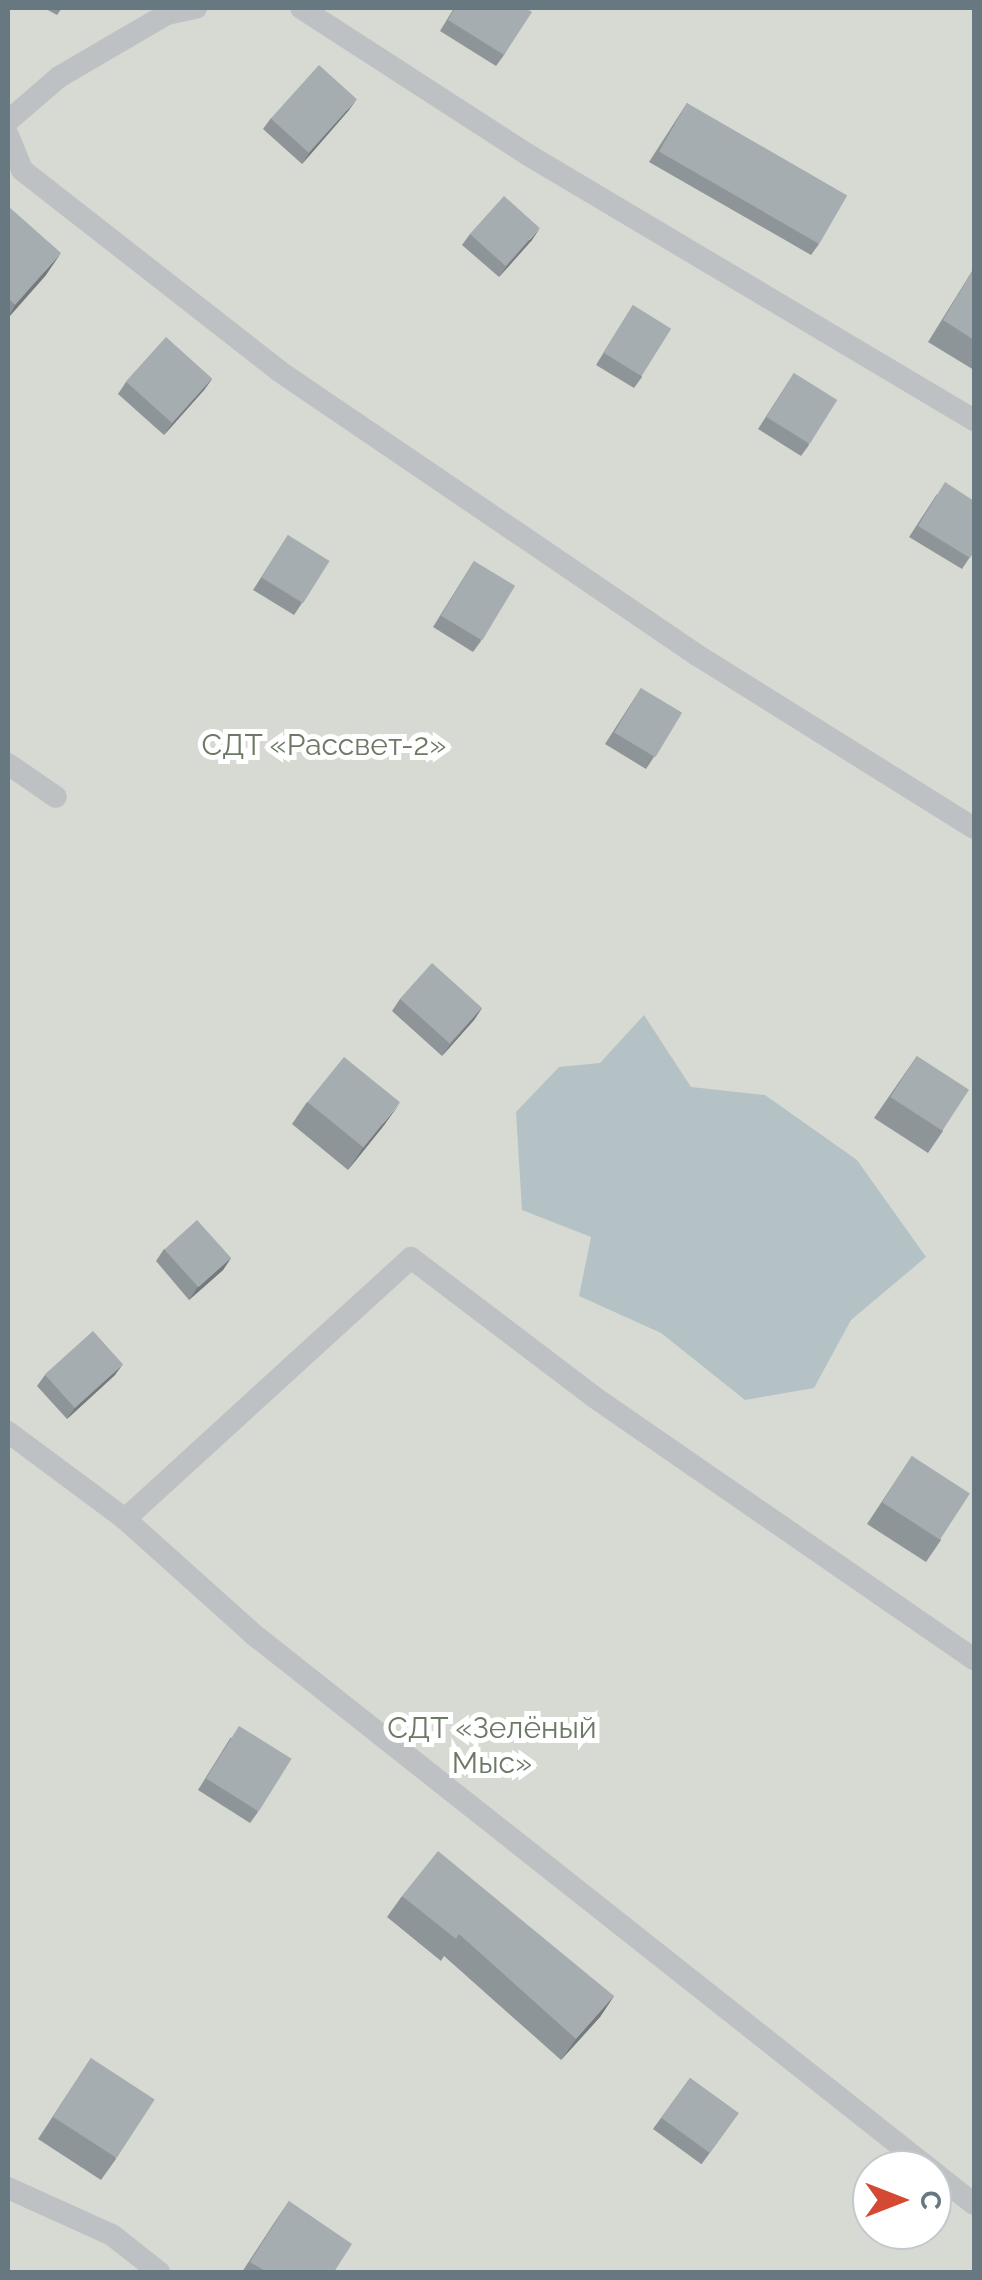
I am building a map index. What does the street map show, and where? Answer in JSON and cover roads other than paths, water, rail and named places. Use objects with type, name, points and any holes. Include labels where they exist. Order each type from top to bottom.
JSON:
[{"type":"lane","points":[[8,121],[75,68],[167,14],[196,8]]},
{"type":"lane","points":[[301,8],[530,156],[974,420]]},
{"type":"lane","points":[[8,135],[22,170],[279,371],[697,655],[974,828]]},
{"type":"lane","points":[[8,764],[56,797]]},
{"type":"lane","points":[[125,1519],[411,1258],[594,1397],[974,1659]]},
{"type":"lane","points":[[8,1432],[125,1519],[254,1634],[907,2150]]},
{"type":"lane","points":[[952,2186],[974,2204]]},
{"type":"lane","points":[[8,2188],[112,2235],[159,2272]]},
{"type":"park label","name":"СДТ «Рассвет-2»","points":[[324,745]]},
{"type":"park label","name":"СДТ «Зелёный Мыс»","points":[[492,1745]]}]
